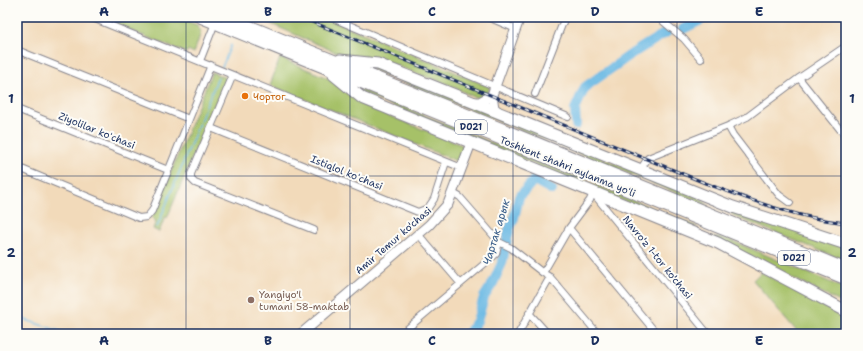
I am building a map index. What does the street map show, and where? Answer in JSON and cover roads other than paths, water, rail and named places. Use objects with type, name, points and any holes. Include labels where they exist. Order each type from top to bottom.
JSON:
[{"type":"highway","name":"Toshkent shahri aylanma yoʻli","points":[[200,17],[215,20],[326,63],[744,232],[846,269]]},
{"type":"highway","name":"Toshkent shahri aylanma yoʻli","points":[[227,17],[326,63]]},
{"type":"highway","points":[[326,63],[378,64],[733,207],[846,244]]},
{"type":"highway","points":[[326,63],[362,98],[727,247],[846,311]]},
{"type":"highway","points":[[698,193],[744,232]]},
{"type":"highway","points":[[682,229],[744,232]]},
{"type":"highway","name":"Toshkent shahri aylanma yoʻli","points":[[744,232],[846,279]]},
{"type":"main road","points":[[501,114],[494,108],[493,91],[520,17]]},
{"type":"main road","points":[[471,101],[480,102],[493,91]]},
{"type":"main road","name":"Amir Temur ko'chasi","points":[[301,334],[418,234],[443,210],[453,193],[471,143]]},
{"type":"street","points":[[90,17],[462,168]]},
{"type":"street","points":[[330,17],[493,91],[568,117]]},
{"type":"street","points":[[488,17],[516,29]]},
{"type":"street","points":[[535,94],[565,17]]},
{"type":"street","points":[[658,17],[684,39],[701,59]]},
{"type":"street","points":[[200,61],[215,20]]},
{"type":"street","points":[[640,170],[648,158],[728,126],[748,116],[799,78],[846,46]]},
{"type":"street","points":[[17,50],[189,120]]},
{"type":"street","points":[[17,167],[141,218],[147,217],[152,212],[211,65]]},
{"type":"street","points":[[233,75],[191,174],[191,179],[195,183],[314,230]]},
{"type":"street","points":[[799,78],[846,138]]},
{"type":"street","name":"Ziyolilar koʻchasi","points":[[17,109],[168,170]]},
{"type":"street","points":[[728,126],[733,135],[779,195],[790,203]]},
{"type":"street","name":"Istiqlol koʻchasi","points":[[211,128],[418,212],[428,208],[434,199],[446,162]]},
{"type":"street","points":[[453,193],[460,197],[500,243],[511,248],[550,277],[598,334]]},
{"type":"street","points":[[543,273],[568,228],[590,200],[593,193]]},
{"type":"street","name":"Navro'z 1-tor ko'chasi","points":[[593,193],[708,334]]},
{"type":"street","points":[[568,228],[657,334]]},
{"type":"street","points":[[418,234],[460,282]]},
{"type":"street","points":[[401,334],[460,282],[496,254],[500,243]]},
{"type":"street","points":[[518,334],[550,277]]},
{"type":"street","points":[[529,313],[548,334]]},
{"type":"waterway","name":"Чартак арык","points":[[683,29],[707,17]]},
{"type":"waterway","name":"Чартак арык","points":[[576,125],[575,109],[585,87],[633,53],[667,32]]},
{"type":"waterway","points":[[222,67],[231,45]]},
{"type":"waterway","points":[[157,227],[218,77]]},
{"type":"waterway","name":"Чартак арык","points":[[468,334],[477,321],[484,297],[493,283],[502,263],[509,230],[514,218],[519,197],[534,180],[552,190]]},
{"type":"waterway","points":[[17,317],[68,334]]},
{"type":"railway","points":[[300,17],[705,183],[792,213],[827,221],[846,223]]},
{"type":"place","name":"Чортог","points":[[245,96]]},
{"type":"place","name":"Yangiyo'l tumani 58-maktab","points":[[251,300]]}]
